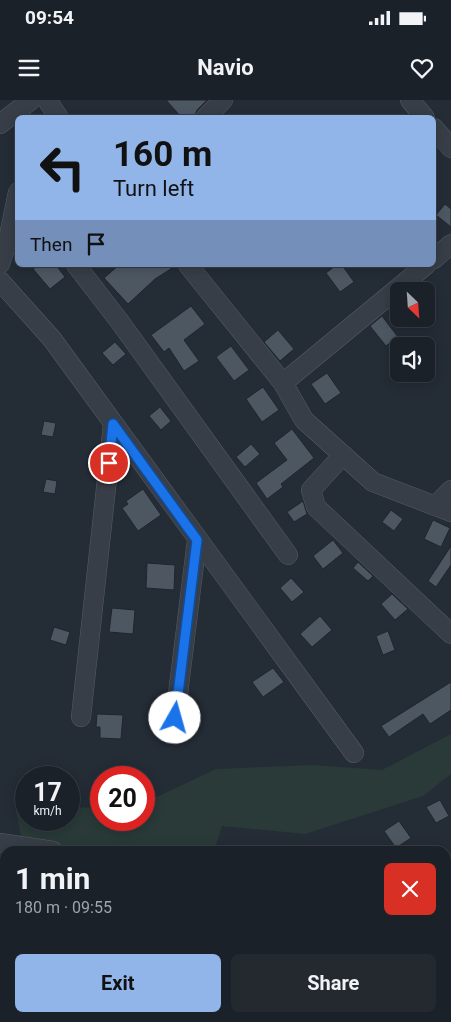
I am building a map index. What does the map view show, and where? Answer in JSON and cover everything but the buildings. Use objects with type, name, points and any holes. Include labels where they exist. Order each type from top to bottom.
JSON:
[{"type":"street","points":[[0,124],[31,100]]},
{"type":"street","points":[[47,100],[56,115]]},
{"type":"street","points":[[208,115],[224,100]]},
{"type":"street","points":[[410,100],[422,115]]},
{"type":"street","points":[[436,130],[451,148]]},
{"type":"street","points":[[0,264],[15,212]]},
{"type":"street","points":[[436,256],[451,244]]},
{"type":"street","points":[[78,267],[120,322],[288,555]]},
{"type":"street","points":[[190,267],[284,383],[304,420],[373,482],[443,509],[451,490]]},
{"type":"street","points":[[284,383],[424,267]]},
{"type":"street","points":[[0,281],[52,339],[354,753]]},
{"type":"street","points":[[81,717],[113,424]]},
{"type":"street","points":[[343,455],[310,490],[316,507],[451,634]]},
{"type":"street","points":[[175,718],[197,540]]},
{"type":"street","points":[[0,843],[20,846]]},
{"type":"shaded area","points":[[451,734],[451,774],[423,796],[305,834],[222,826],[216,846],[37,846],[21,836],[20,831],[80,831],[80,808],[90,807],[90,831],[155,831],[155,798],[216,769],[312,765],[382,770]]},
{"type":"route","points":[[109,463],[113,424],[197,540],[175,718]]}]
